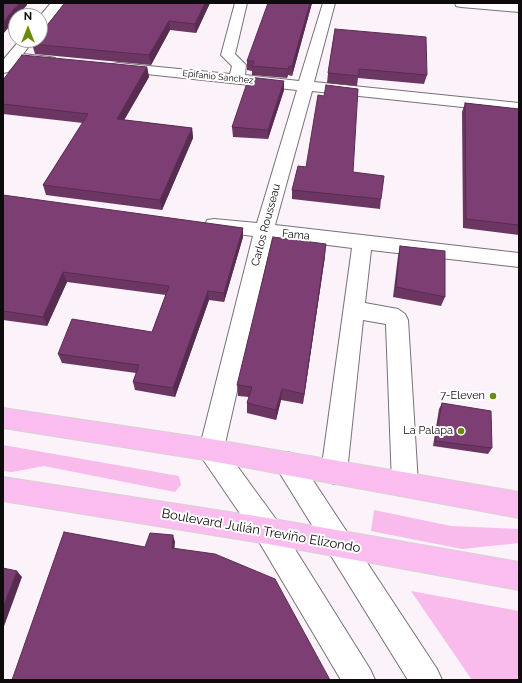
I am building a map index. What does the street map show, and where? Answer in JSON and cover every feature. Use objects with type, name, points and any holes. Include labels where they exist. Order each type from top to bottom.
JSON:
[{"type":"main road","points":[[3,418],[211,450],[519,505]]},
{"type":"main road","name":"Boulevard Julián Treviño Elizondo","points":[[3,489],[268,531],[519,576]]},
{"type":"street","points":[[48,15],[58,3]]},
{"type":"street","points":[[237,79],[239,65],[228,55],[241,3]]},
{"type":"street","name":"Carlos Rousseau","points":[[211,450],[264,232],[329,3]]},
{"type":"street","points":[[461,3],[519,8]]},
{"type":"street","points":[[3,69],[20,48]]},
{"type":"street","points":[[13,57],[67,62]]},
{"type":"street","name":"Epifanio Sanchez","points":[[106,66],[519,108]]},
{"type":"street","name":"Fama","points":[[201,223],[264,232],[519,260]]},
{"type":"street","points":[[334,472],[362,243]]},
{"type":"street","points":[[353,310],[390,315],[397,320],[404,484]]},
{"type":"street","points":[[211,450],[268,531],[359,680]]},
{"type":"street","points":[[288,464],[426,680]]},
{"type":"shaded area","points":[[3,445],[179,476],[181,485],[175,492],[44,466],[12,472],[3,471]]},
{"type":"shaded area","points":[[374,510],[451,526],[519,529],[519,543],[462,549],[371,531]]},
{"type":"shaded area","points":[[411,591],[519,611],[519,680],[472,680]]},
{"type":"building","points":[[3,3],[19,3],[15,8],[8,8],[8,16],[3,22]]},
{"type":"building","points":[[65,3],[205,3],[195,24],[169,21],[149,55],[48,46],[48,24]]},
{"type":"building","points":[[268,3],[310,3],[292,66],[289,66],[288,69],[252,66],[254,61],[247,61]]},
{"type":"building","points":[[335,29],[426,37],[427,75],[359,69],[359,76],[328,73]]},
{"type":"building","points":[[22,55],[147,67],[117,119],[192,128],[160,200],[43,185],[88,114],[3,104],[3,80]]},
{"type":"building","points":[[249,77],[284,81],[268,130],[232,127]]},
{"type":"building","points":[[326,85],[358,89],[353,172],[384,176],[381,199],[292,190],[298,166],[306,167],[318,95],[324,96]]},
{"type":"building","points":[[465,103],[519,109],[519,225],[466,219]]},
{"type":"building","points":[[3,195],[243,228],[224,293],[208,291],[173,388],[133,382],[139,365],[58,354],[72,319],[152,332],[169,286],[63,272],[43,317],[3,311]]},
{"type":"building","points":[[273,237],[326,244],[304,394],[282,389],[276,410],[247,403],[252,387],[237,385]]},
{"type":"building","points":[[400,246],[445,251],[445,297],[396,287]]},
{"type":"building","name":"La Palapa","points":[[442,403],[491,411],[492,448],[435,441]]},
{"type":"building","points":[[64,532],[145,547],[150,533],[173,535],[172,548],[215,554],[275,579],[330,680],[12,680]]},
{"type":"building","points":[[3,568],[17,571],[3,607]]},
{"type":"place","name":"7-Eleven","points":[[493,396]]},
{"type":"place","name":"La Palapa","points":[[461,431]]}]
